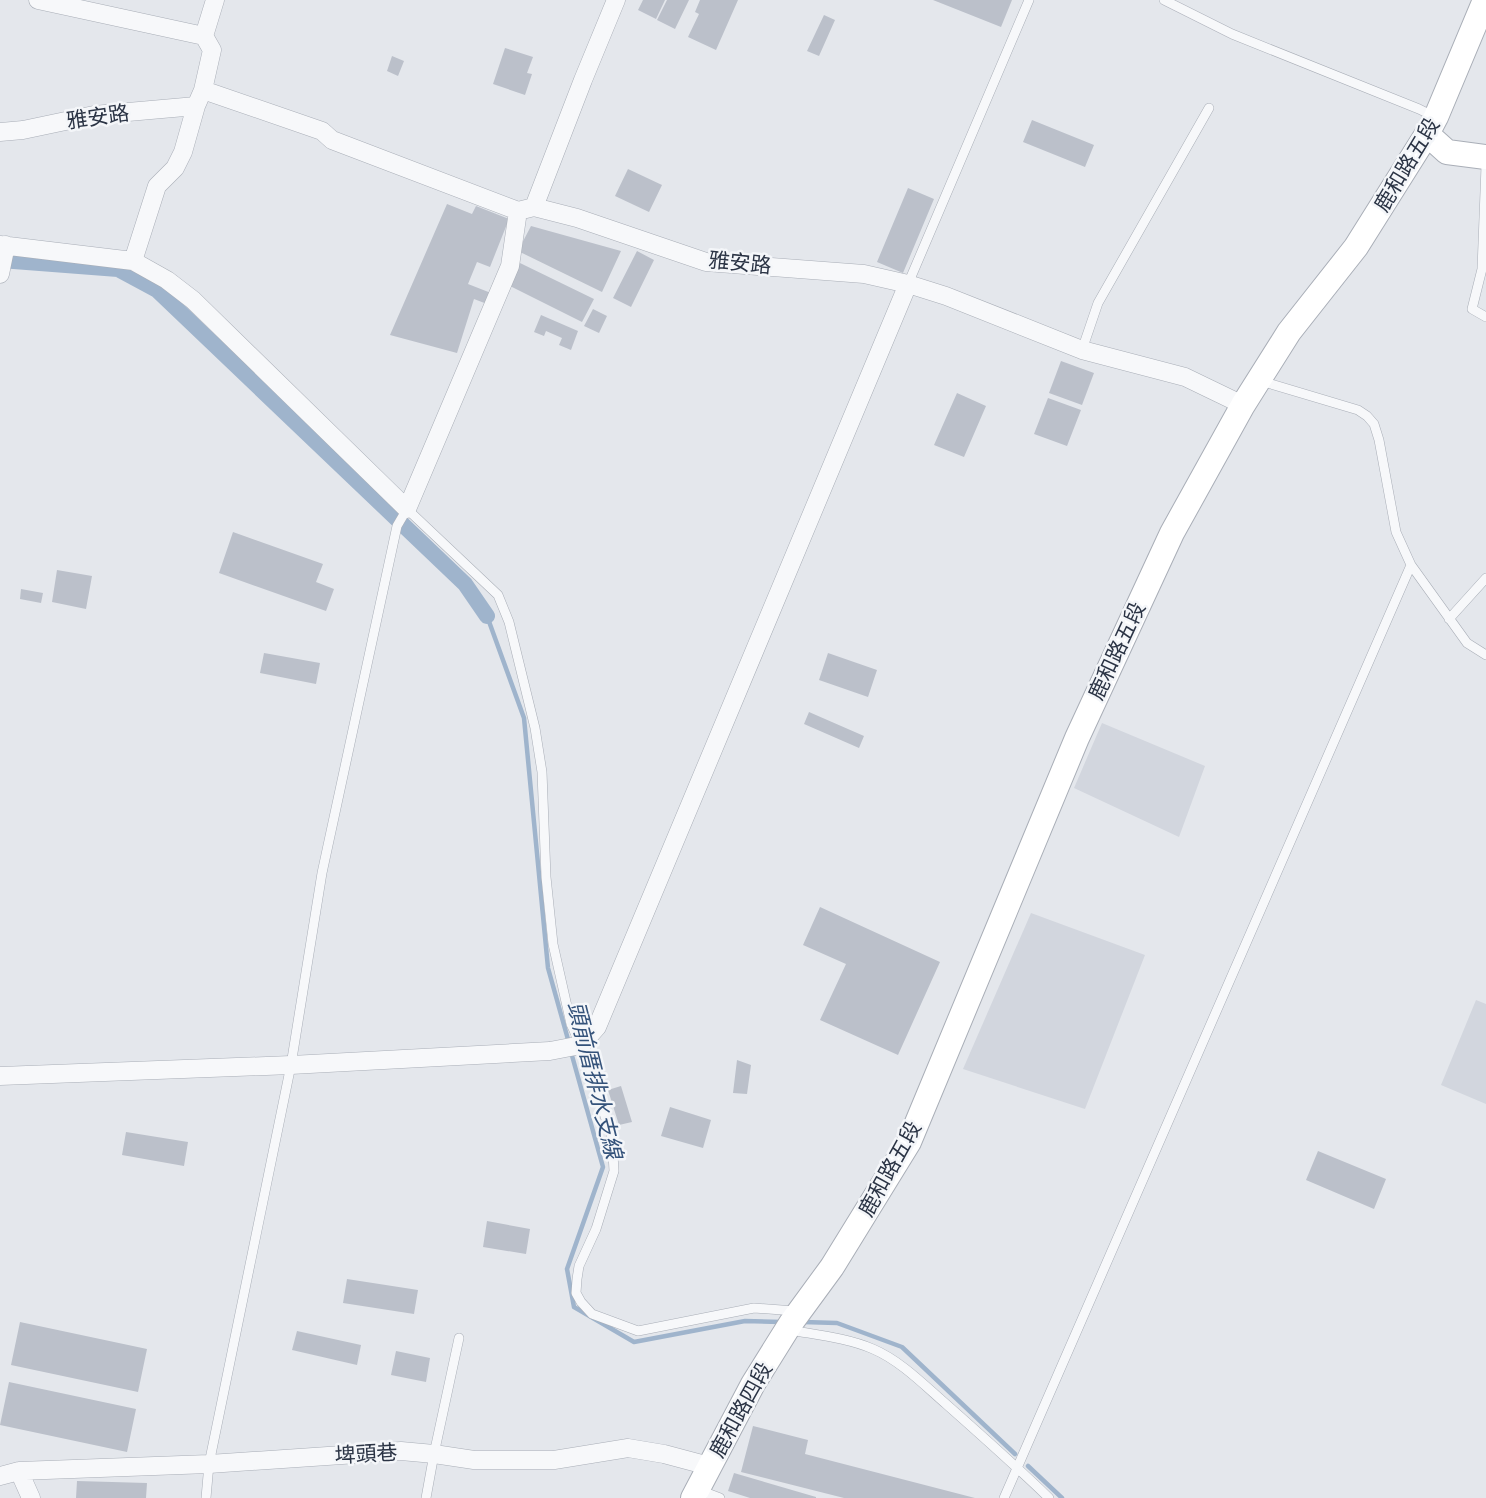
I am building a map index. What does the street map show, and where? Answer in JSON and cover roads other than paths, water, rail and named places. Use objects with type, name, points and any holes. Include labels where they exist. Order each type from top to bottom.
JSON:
[{"type":"main road","name":"鹿和路五段","points":[[794,1319],[832,1267],[909,1142],[1076,738],[1172,533],[1243,405],[1289,332],[1356,247],[1432,126],[1485,0]]},
{"type":"main road","points":[[1432,126],[1447,152],[1486,157]]},
{"type":"main road","name":"鹿和路四段","points":[[704,1495],[709,1466],[753,1384],[794,1319]]},
{"type":"street","points":[[38,0],[204,36]]},
{"type":"street","points":[[133,261],[158,186],[175,167],[183,152],[200,98],[212,50],[204,36],[215,0]]},
{"type":"street","points":[[1,272],[3,245],[133,261],[167,280],[193,300],[407,509],[510,266],[526,209],[616,0]]},
{"type":"street","name":"雅安路","points":[[0,132],[200,98],[322,131],[332,140],[526,209],[577,218],[706,262],[864,274],[908,284],[946,296],[1082,350],[1185,377],[1243,405]]},
{"type":"street","points":[[0,1076],[291,1065],[550,1051],[581,1045],[597,1027],[908,284]]},
{"type":"street","name":"埤頭巷","points":[[0,1476],[19,1471],[209,1464],[401,1451],[474,1460],[554,1460],[628,1448],[709,1466]]},
{"type":"street","points":[[19,1471],[31,1498]]},
{"type":"lane","points":[[908,284],[1029,0]]},
{"type":"lane","points":[[1164,0],[1232,34],[1419,109],[1432,126]]},
{"type":"lane","points":[[1082,350],[1098,303],[1209,108]]},
{"type":"lane","points":[[1486,166],[1482,270],[1472,309],[1486,317]]},
{"type":"lane","points":[[1259,380],[1358,410],[1374,424],[1396,532],[1411,565],[1468,643],[1486,655]]},
{"type":"lane","points":[[206,1498],[209,1464],[291,1065],[322,873],[397,526],[407,509],[498,595],[509,622],[535,729],[542,772],[553,944],[571,1024],[581,1045],[612,1137],[614,1171],[596,1229],[579,1266],[576,1293],[581,1302],[592,1314],[638,1331],[754,1308],[794,1319],[876,1350],[912,1374],[1049,1498]]},
{"type":"lane","points":[[1004,1498],[1411,565]]},
{"type":"lane","points":[[1449,620],[1486,578]]},
{"type":"lane","points":[[426,1498],[459,1338]]},
{"type":"waterway","points":[[0,260],[118,269],[157,290],[465,584],[487,616]]},
{"type":"waterway","name":"頭前厝排水支線","points":[[487,616],[524,718],[548,968],[569,1043]]},
{"type":"waterway","name":"頭前厝排水支線","points":[[571,1052],[603,1167],[567,1269],[574,1307],[634,1342],[745,1321],[781,1322]]},
{"type":"waterway","name":"頭前厝排水支線","points":[[803,1322],[837,1323],[902,1347],[1015,1454]]},
{"type":"waterway","name":"頭前厝排水支線","points":[[1028,1466],[1062,1498]]}]
